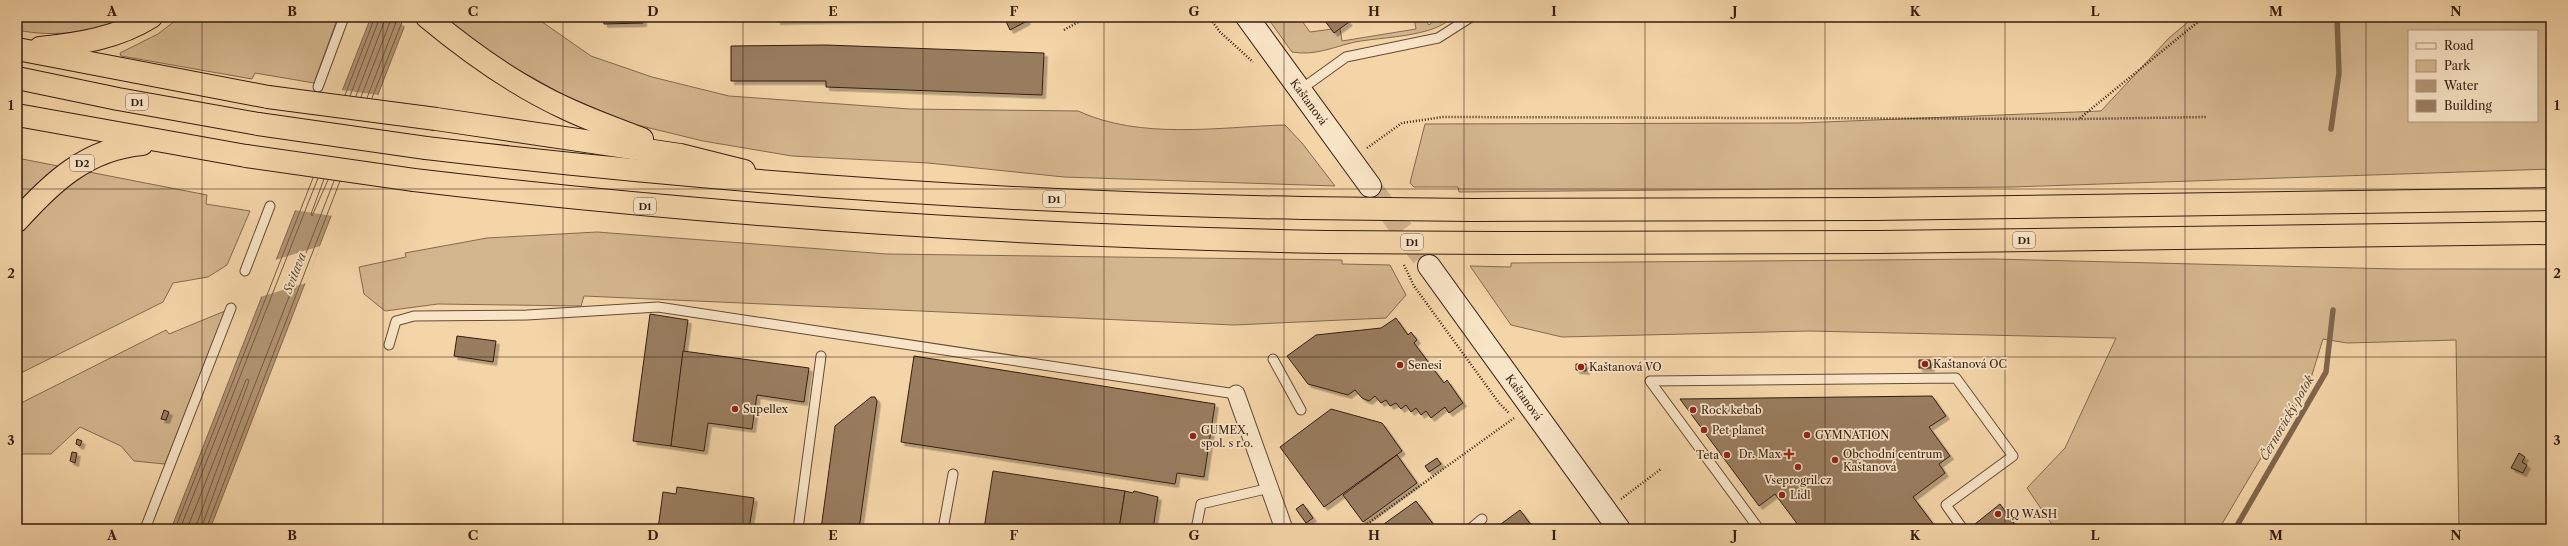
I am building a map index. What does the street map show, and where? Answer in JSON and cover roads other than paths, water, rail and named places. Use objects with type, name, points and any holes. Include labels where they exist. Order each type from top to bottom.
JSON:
[{"type":"highway","points":[[18,50],[67,45],[106,37],[125,31],[151,17]]},
{"type":"highway","points":[[427,17],[476,55],[520,84],[565,108],[680,155]]},
{"type":"highway","points":[[18,50],[268,97],[436,119],[680,155],[805,186]]},
{"type":"highway","name":"D1","points":[[17,78],[118,99],[258,124],[426,148],[575,166],[805,186],[1169,206],[1472,210],[1866,209],[2551,199]]},
{"type":"highway","name":"D1","points":[[17,115],[246,156],[414,180],[570,199],[876,224],[1168,239],[1497,243],[1871,242],[2551,233]]},
{"type":"highway","points":[[17,121],[62,124]]},
{"type":"highway","name":"D2","points":[[17,221],[43,192],[87,159],[119,146],[165,142]]},
{"type":"main road","name":"Kaštanová","points":[[1246,17],[1370,186]]},
{"type":"main road","name":"Kaštanová","points":[[1428,266],[1619,529]]},
{"type":"street","points":[[1236,394],[1284,529]]},
{"type":"lane","points":[[318,87],[344,17]]},
{"type":"lane","points":[[1300,90],[1346,57],[1438,38],[1471,17]]},
{"type":"lane","points":[[245,271],[270,206]]},
{"type":"lane","points":[[389,345],[396,320],[414,316],[527,315],[658,307],[1236,394]]},
{"type":"lane","points":[[145,529],[231,308]]},
{"type":"lane","points":[[798,529],[822,356]]},
{"type":"lane","points":[[1273,359],[1302,410]]},
{"type":"lane","points":[[1759,529],[1650,381],[1956,378],[2013,456],[1946,505],[1963,529]]},
{"type":"lane","points":[[943,529],[953,474]]},
{"type":"lane","points":[[1196,529],[1201,504],[1270,488]]},
{"type":"lane","points":[[1470,529],[1482,518]]},
{"type":"water","name":"Svitava","points":[[371,17],[408,17],[210,529],[171,529]]},
{"type":"waterway","name":"Černovický potok","points":[[2331,129],[2339,73],[2337,17]]},
{"type":"waterway","name":"Černovický potok","points":[[2235,529],[2326,372],[2333,310]]},
{"type":"tunnel","points":[[1370,186],[1429,266]]},
{"type":"place","name":"Kaštanová OC","points":[[1925,364]]},
{"type":"place","name":"Senesi","points":[[1400,365]]},
{"type":"place","name":"Kaštanová VO","points":[[1581,367]]},
{"type":"place","name":"Supellex","points":[[735,409]]},
{"type":"place","name":"Rock kebab","points":[[1693,410]]},
{"type":"place","name":"Pet planet","points":[[1704,430]]},
{"type":"place","name":"GYMNATION","points":[[1807,435]]},
{"type":"place","name":"GUMEX, spol. s r.o.","points":[[1193,436]]},
{"type":"place","name":"Dr. Max","points":[[1789,454]]},
{"type":"place","name":"Teta","points":[[1727,455]]},
{"type":"place","name":"Obchodní centrum Kaštanová","points":[[1835,460]]},
{"type":"place","name":"Vseprogril.cz","points":[[1798,467]]},
{"type":"place","name":"Lidl","points":[[1782,495]]},
{"type":"place","name":"IQ WASH","points":[[1998,514]]}]
